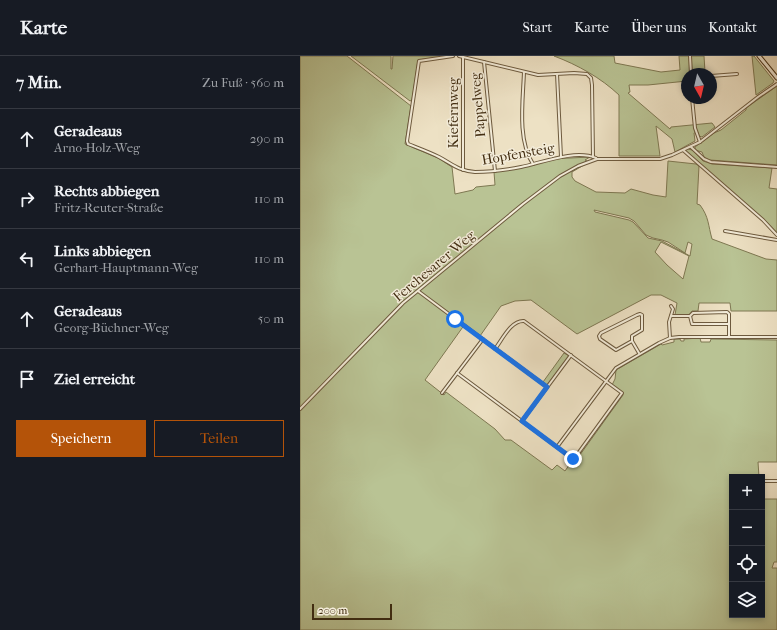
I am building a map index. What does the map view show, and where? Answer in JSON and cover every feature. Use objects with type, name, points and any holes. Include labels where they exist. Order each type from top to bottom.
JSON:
[{"type":"main road","points":[[759,56],[777,78]]},
{"type":"street","name":"Hopfensteig","points":[[453,56],[419,61],[407,142],[439,157],[453,167],[463,170],[482,172],[519,167],[561,157],[592,157]]},
{"type":"street","points":[[459,56],[538,75],[574,73],[587,74],[592,83],[592,157]]},
{"type":"street","points":[[690,56],[691,68]]},
{"type":"street","name":"Kiefernweg","points":[[463,57],[463,170]]},
{"type":"street","name":"Pappelweg","points":[[484,62],[494,170]]},
{"type":"street","points":[[524,72],[523,138],[526,152],[533,164]]},
{"type":"street","points":[[557,74],[561,157]]},
{"type":"street","points":[[717,76],[737,74]]},
{"type":"street","name":"Ferchesarer Weg","points":[[592,157],[664,158],[700,142],[777,84]]},
{"type":"street","points":[[693,104],[695,128],[700,142]]},
{"type":"street","points":[[691,147],[704,159],[711,162],[777,167]]},
{"type":"street","points":[[684,150],[763,220],[777,235]]},
{"type":"street","name":"Ferchesarer Weg","points":[[300,409],[396,310],[418,291],[550,182],[568,170],[597,158]]},
{"type":"street","points":[[725,231],[741,236],[777,240]]},
{"type":"street","points":[[418,291],[547,387]]},
{"type":"street","points":[[670,338],[669,322],[673,309],[671,306]]},
{"type":"street","points":[[671,316],[690,316],[693,313],[727,312],[729,314],[729,337]]},
{"type":"street","points":[[632,341],[616,350],[600,339],[599,336],[601,333],[637,314],[640,314],[642,315],[642,330],[632,336],[632,341],[639,354]]},
{"type":"street","points":[[690,316],[692,324],[729,324]]},
{"type":"street","points":[[457,373],[573,459],[576,457],[622,393],[524,321],[520,321],[512,326],[495,349]]},
{"type":"street","points":[[557,447],[616,368],[659,343],[670,338],[683,337],[777,337]]},
{"type":"street","points":[[442,393],[483,340]]},
{"type":"street","points":[[522,421],[571,355]]},
{"type":"street","points":[[765,481],[777,481]]},
{"type":"green space","points":[[300,56],[347,56],[411,106],[405,144],[438,158],[452,167],[455,194],[473,190],[476,187],[495,185],[494,172],[521,168],[551,159],[590,157],[585,160],[589,162],[572,172],[572,177],[575,181],[596,192],[625,193],[631,189],[666,197],[668,161],[696,164],[699,166],[697,204],[700,205],[705,213],[712,239],[766,259],[777,260],[777,311],[731,311],[730,303],[699,303],[698,311],[692,311],[689,315],[675,315],[677,303],[661,295],[651,295],[577,334],[531,300],[515,301],[501,306],[480,336],[465,324],[425,380],[444,395],[446,392],[495,429],[505,440],[511,440],[552,470],[557,465],[565,471],[572,461],[577,459],[623,395],[621,391],[612,385],[615,379],[616,370],[661,344],[674,342],[674,339],[684,341],[684,339],[700,338],[701,342],[710,342],[711,339],[777,340],[777,462],[758,462],[759,474],[729,474],[729,618],[765,618],[765,499],[777,499],[777,562],[774,562],[772,568],[777,568],[777,630],[300,630]],"holes":[[[594,210],[629,218],[634,221],[646,235],[668,242],[685,253],[688,242],[692,244],[690,256],[662,241],[648,238],[633,222],[629,220],[595,212]],[[661,242],[689,256],[683,279],[655,252]]]},
{"type":"green space","points":[[351,56],[391,56],[392,69],[393,56],[447,56],[418,60],[412,100],[410,101]]},
{"type":"green space","points":[[554,56],[614,56],[615,63],[661,72],[680,70],[679,56],[704,56],[705,68],[681,68],[681,82],[648,85],[629,85],[630,92],[628,93],[670,129],[671,127],[712,123],[715,127],[702,137],[699,136],[698,132],[694,133],[695,141],[675,152],[672,139],[656,126],[660,156],[619,156],[619,95],[589,72]]},
{"type":"green space","points":[[752,56],[754,56],[774,81],[756,95]]},
{"type":"green space","points":[[777,86],[777,165],[710,160],[704,157],[702,152],[695,150],[695,147],[714,133],[721,130],[746,110],[746,108]]},
{"type":"green space","points":[[688,149],[692,150],[703,161],[712,164],[772,168],[769,188],[777,189],[777,234],[764,220],[684,151]]},
{"type":"green space","points":[[564,353],[569,356],[547,385],[543,382]]},
{"type":"route","points":[[455,319],[547,387],[522,421],[573,459]]}]
